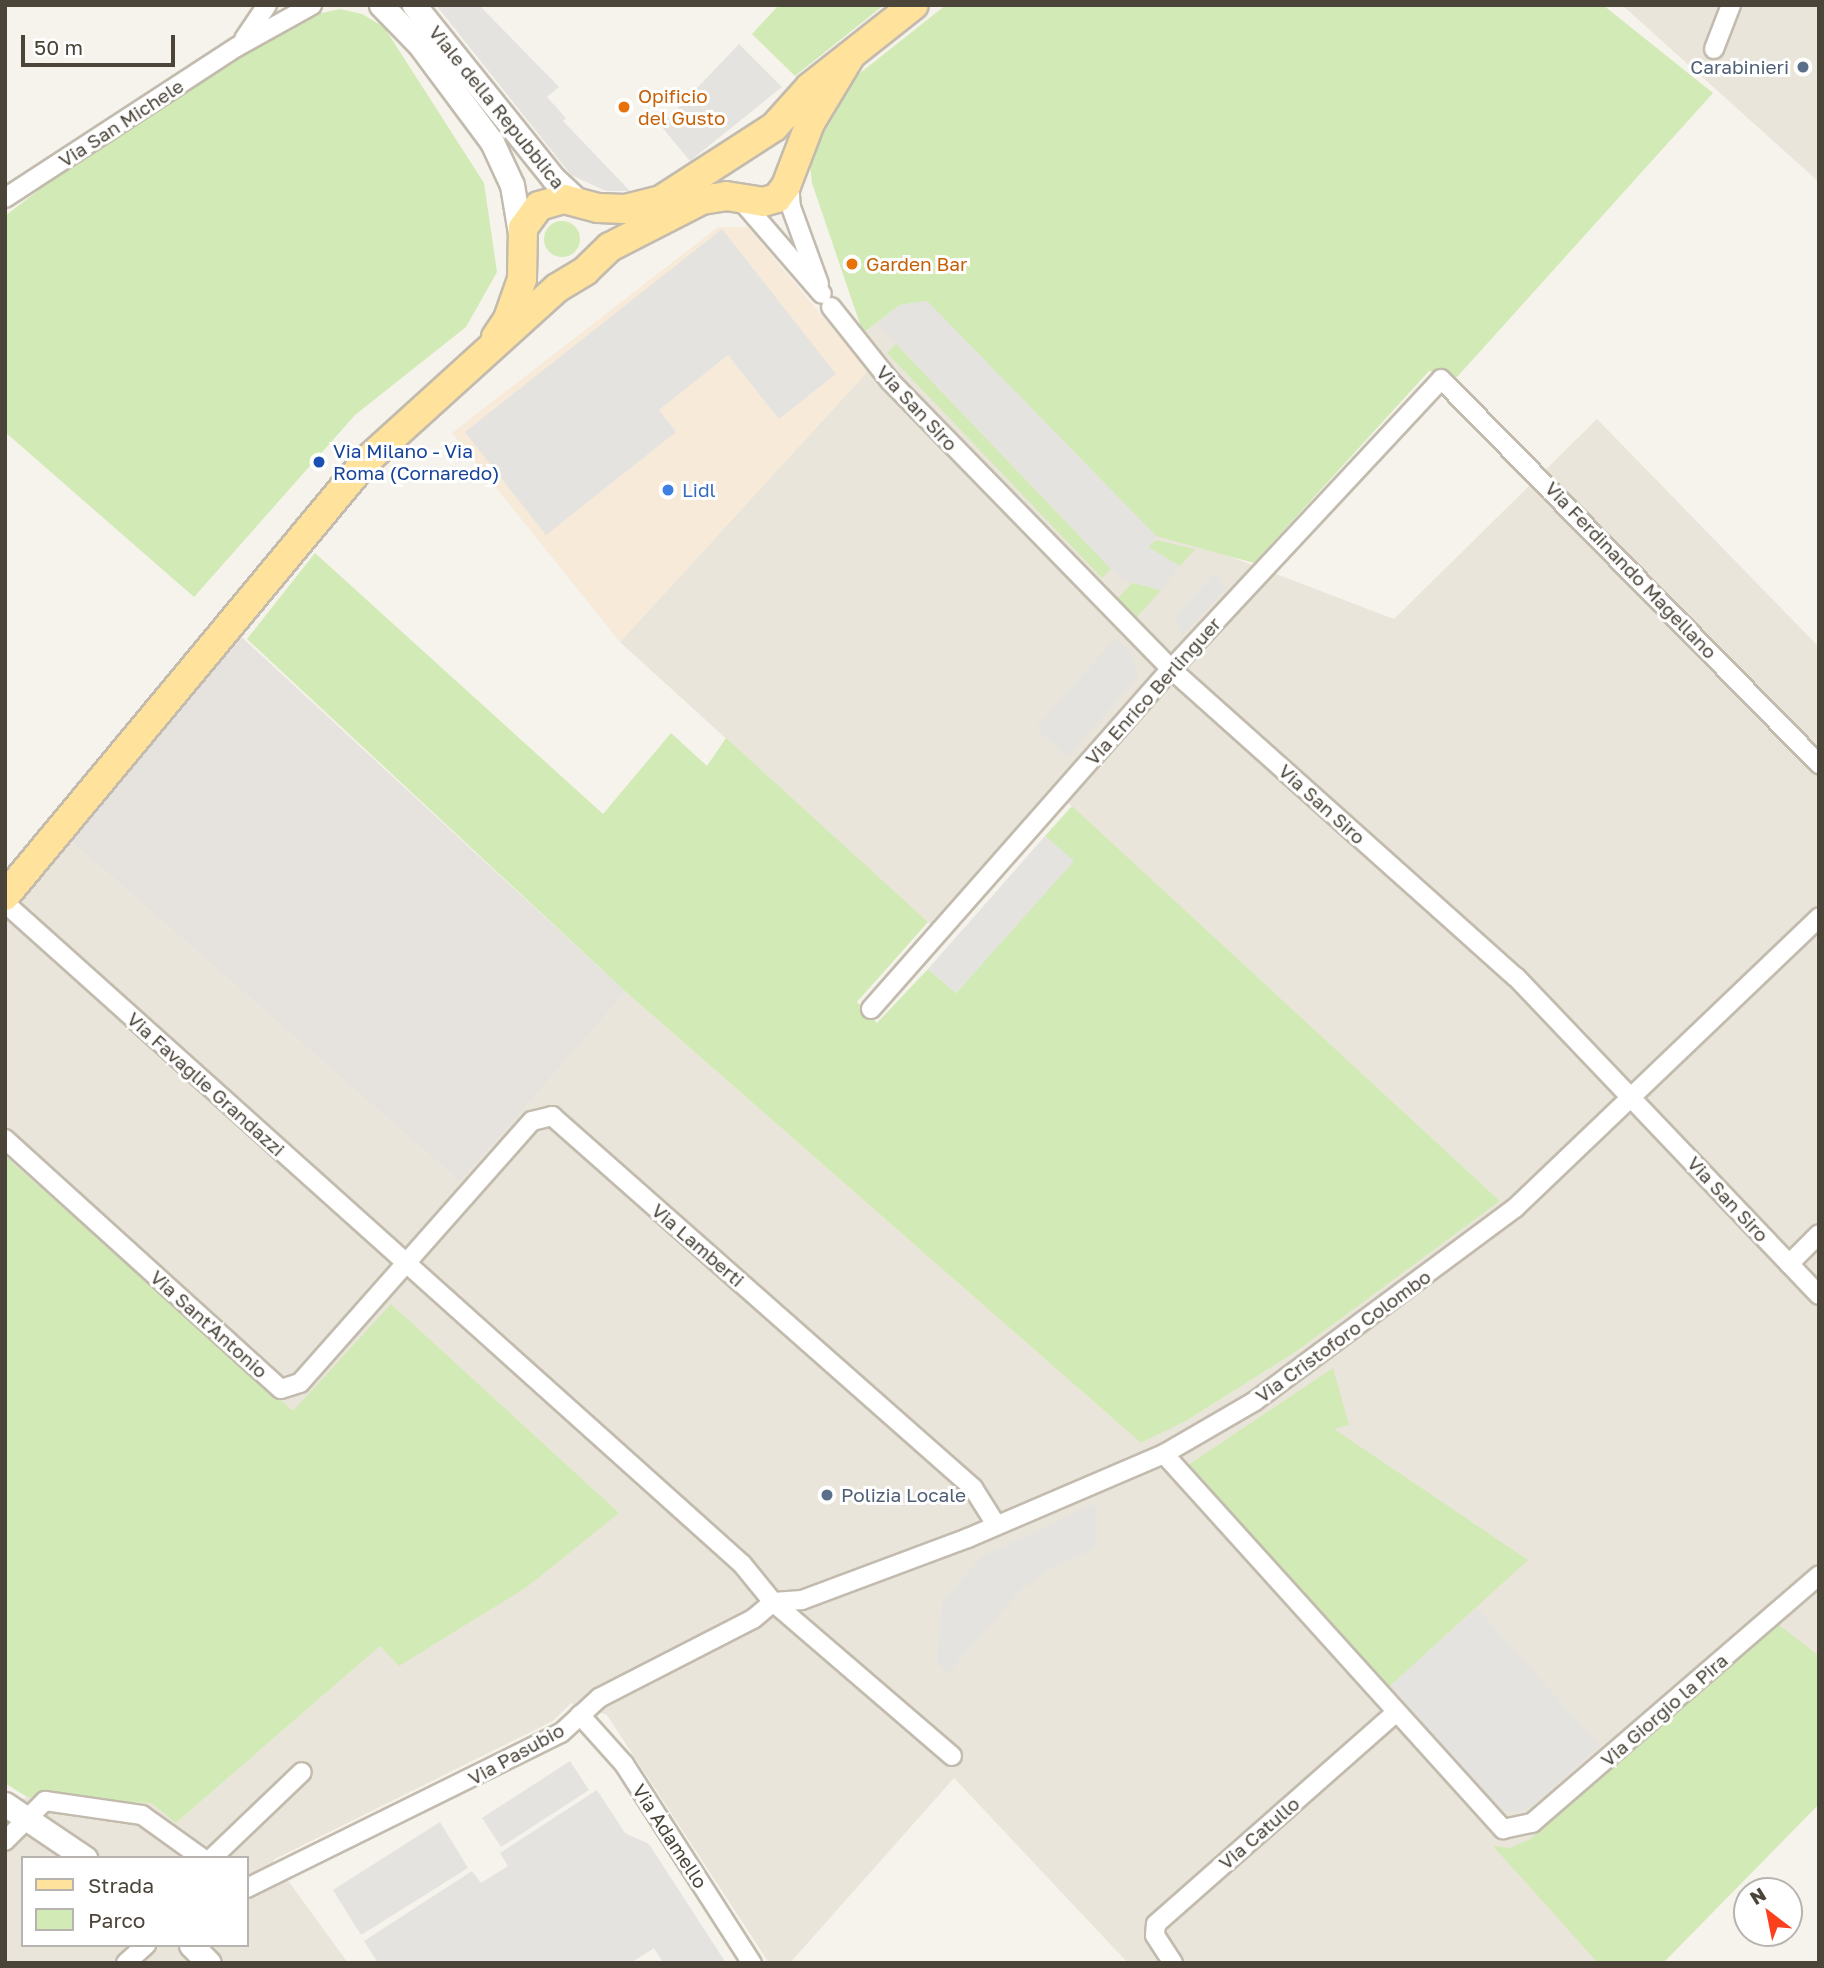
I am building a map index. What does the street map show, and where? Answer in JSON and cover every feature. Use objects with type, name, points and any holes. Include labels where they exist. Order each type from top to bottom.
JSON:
[{"type":"main road","points":[[489,348],[516,299],[525,222],[537,208],[553,200],[606,209],[651,204],[779,123],[810,87],[914,5]]},
{"type":"main road","points":[[5,896],[365,462],[489,348],[618,243],[694,203],[716,197],[772,200],[789,180],[810,123],[851,55]]},
{"type":"main road","points":[[744,144],[762,141],[778,148],[789,164],[789,180]]},
{"type":"main road","points":[[522,245],[541,273],[561,279],[586,268],[600,230],[578,203]]},
{"type":"street","name":"Via San Michele","points":[[237,47],[267,5]]},
{"type":"street","name":"Via San Michele","points":[[5,198],[237,47],[312,5]]},
{"type":"street","name":"Viale della Repubblica","points":[[382,5],[419,44],[492,142],[514,192],[522,245]]},
{"type":"street","name":"Viale della Repubblica","points":[[414,5],[578,203]]},
{"type":"street","points":[[1714,49],[1731,5]]},
{"type":"street","points":[[737,198],[751,207],[822,294],[791,206],[789,180]]},
{"type":"street","name":"Via San Siro","points":[[831,307],[890,381],[1171,669],[1516,977],[1819,1295]]},
{"type":"street","name":"Via Enrico Berlinguer","points":[[871,1009],[1171,669],[1441,379]]},
{"type":"street","name":"Via Ferdinando Magellano","points":[[1441,379],[1819,764]]},
{"type":"street","name":"Via Favaglie Grandazzi","points":[[5,903],[742,1564],[773,1602],[952,1756]]},
{"type":"street","name":"Via Cristoforo Colombo","points":[[773,1602],[802,1600],[968,1538],[995,1522],[1164,1454],[1210,1430],[1303,1368],[1515,1208],[1630,1095],[1819,917]]},
{"type":"street","name":"Via Lamberti","points":[[407,1265],[532,1121],[552,1116],[973,1488],[995,1522]]},
{"type":"street","name":"Via Sant'Antonio","points":[[5,1139],[281,1389],[300,1383],[407,1265]]},
{"type":"street","points":[[1789,1264],[1819,1234]]},
{"type":"street","points":[[1164,1454],[1395,1713]]},
{"type":"street","name":"Via Giorgio la Pira","points":[[1395,1713],[1503,1829],[1532,1824],[1819,1575]]},
{"type":"street","name":"Via Pasubio","points":[[248,1886],[564,1730],[599,1698],[753,1619],[773,1602]]},
{"type":"street","name":"Via Catullo","points":[[1174,1963],[1155,1935],[1156,1924],[1395,1713]]},
{"type":"street","name":"Via Adamello","points":[[580,1715],[624,1764],[752,1963]]},
{"type":"street","points":[[214,1856],[302,1772]]},
{"type":"street","points":[[5,1841],[45,1801],[124,1810],[156,1822],[199,1856]]},
{"type":"street","points":[[5,1804],[82,1856]]},
{"type":"street","points":[[126,1963],[144,1947]]},
{"type":"street","points":[[193,1947],[209,1963]]},
{"type":"shaded area","points":[[436,5],[479,5],[559,87],[547,97],[566,118],[563,121],[630,191],[606,191],[571,175]]},
{"type":"shaded area","points":[[1622,5],[1819,5],[1819,182]]},
{"type":"shaded area","points":[[739,44],[782,87],[690,161],[661,126]]},
{"type":"shaded area","points":[[718,227],[748,227],[868,371],[620,642],[452,433]]},
{"type":"shaded area","points":[[722,229],[836,374],[779,419],[728,355],[659,410],[676,432],[546,535],[465,432]]},
{"type":"shaded area","points":[[927,301],[1208,548],[1394,619],[1597,419],[1819,647],[1819,1804],[1747,1877],[1733,1877],[1733,1892],[1663,1963],[1128,1963],[954,1778],[790,1963],[769,1963],[607,1715],[571,1703],[553,1721],[273,1860],[348,1963],[219,1963],[203,1947],[248,1947],[248,1856],[92,1856],[12,1800],[35,1796],[151,1803],[176,1823],[380,1646],[399,1665],[527,1587],[619,1512],[293,1411],[5,1156],[5,913],[67,838],[460,1182],[626,992],[1141,1443],[1186,1421],[1297,1351],[1500,1201],[1053,789],[932,926],[620,642],[868,371],[863,333],[900,305]]},
{"type":"shaded area","points":[[927,301],[1156,536],[1149,548],[1180,566],[1161,590],[1121,579],[877,323],[900,305]]},
{"type":"shaded area","points":[[1216,572],[1225,590],[1182,636],[1175,616]]},
{"type":"shaded area","points":[[235,631],[626,992],[460,1182],[67,838]]},
{"type":"shaded area","points":[[1115,638],[1130,650],[1138,677],[1067,757],[1036,728]]},
{"type":"shaded area","points":[[1045,836],[1074,861],[956,993],[928,969]]},
{"type":"shaded area","points":[[1097,1503],[1095,1548],[1047,1571],[1020,1591],[948,1673],[937,1663],[942,1602],[981,1557]]},
{"type":"shaded area","points":[[1477,1608],[1600,1746],[1531,1807],[1511,1813],[1495,1806],[1389,1687]]},
{"type":"shaded area","points":[[570,1761],[589,1790],[501,1847],[482,1818]]},
{"type":"shaded area","points":[[597,1790],[625,1833],[649,1844],[726,1963],[663,1963],[654,1948],[631,1963],[378,1963],[364,1941],[472,1871],[481,1883],[508,1866],[500,1853]]},
{"type":"shaded area","points":[[5,1814],[67,1856],[21,1856],[21,1947],[181,1947],[197,1963],[5,1963]]},
{"type":"shaded area","points":[[440,1822],[468,1868],[361,1935],[333,1890]]},
{"type":"green space","points":[[779,5],[884,5],[795,76],[752,34]]},
{"type":"green space","points":[[946,5],[1603,5],[1713,93],[1457,377],[1429,371],[1254,563],[1156,536],[927,301],[900,305],[863,333],[812,183],[809,154],[822,119],[850,81]]},
{"type":"green space","points":[[340,9],[362,14],[384,27],[484,183],[497,272],[466,327],[355,415],[194,597],[5,432],[5,216],[79,159],[278,34],[313,15]]},
{"type":"green space","points":[[562,221],[575,226],[580,239],[575,252],[562,257],[549,252],[544,239],[549,226]]},
{"type":"green space","points":[[896,344],[1111,569],[1102,578],[887,353]]},
{"type":"green space","points":[[1156,540],[1195,549],[1180,566],[1148,547]]},
{"type":"green space","points":[[315,553],[603,814],[671,733],[707,766],[726,738],[928,922],[857,1002],[877,1023],[928,969],[956,993],[1073,861],[1045,836],[1072,806],[1500,1201],[1297,1351],[1186,1421],[1141,1443],[626,992],[247,639]]},
{"type":"green space","points":[[1132,583],[1161,590],[1137,617],[1117,599]]},
{"type":"green space","points":[[5,1156],[293,1411],[391,1304],[619,1513],[527,1587],[399,1666],[380,1646],[176,1823],[151,1803],[27,1797],[5,1783]]},
{"type":"green space","points":[[1333,1368],[1349,1425],[1334,1429],[1528,1560],[1389,1687],[1188,1465]]},
{"type":"green space","points":[[1778,1624],[1819,1656],[1819,1804],[1747,1877],[1733,1877],[1733,1892],[1663,1963],[1598,1963],[1493,1846],[1510,1848],[1530,1839]]},
{"type":"place","name":"Carabinieri","points":[[1803,67]]},
{"type":"place","name":"Opificio del Gusto","points":[[624,107]]},
{"type":"place","name":"Garden Bar","points":[[852,264]]},
{"type":"place","name":"Via Milano - Via Roma (Cornaredo)","points":[[319,462]]},
{"type":"place","name":"Lidl","points":[[668,490]]},
{"type":"place","name":"Polizia Locale","points":[[827,1495]]}]
